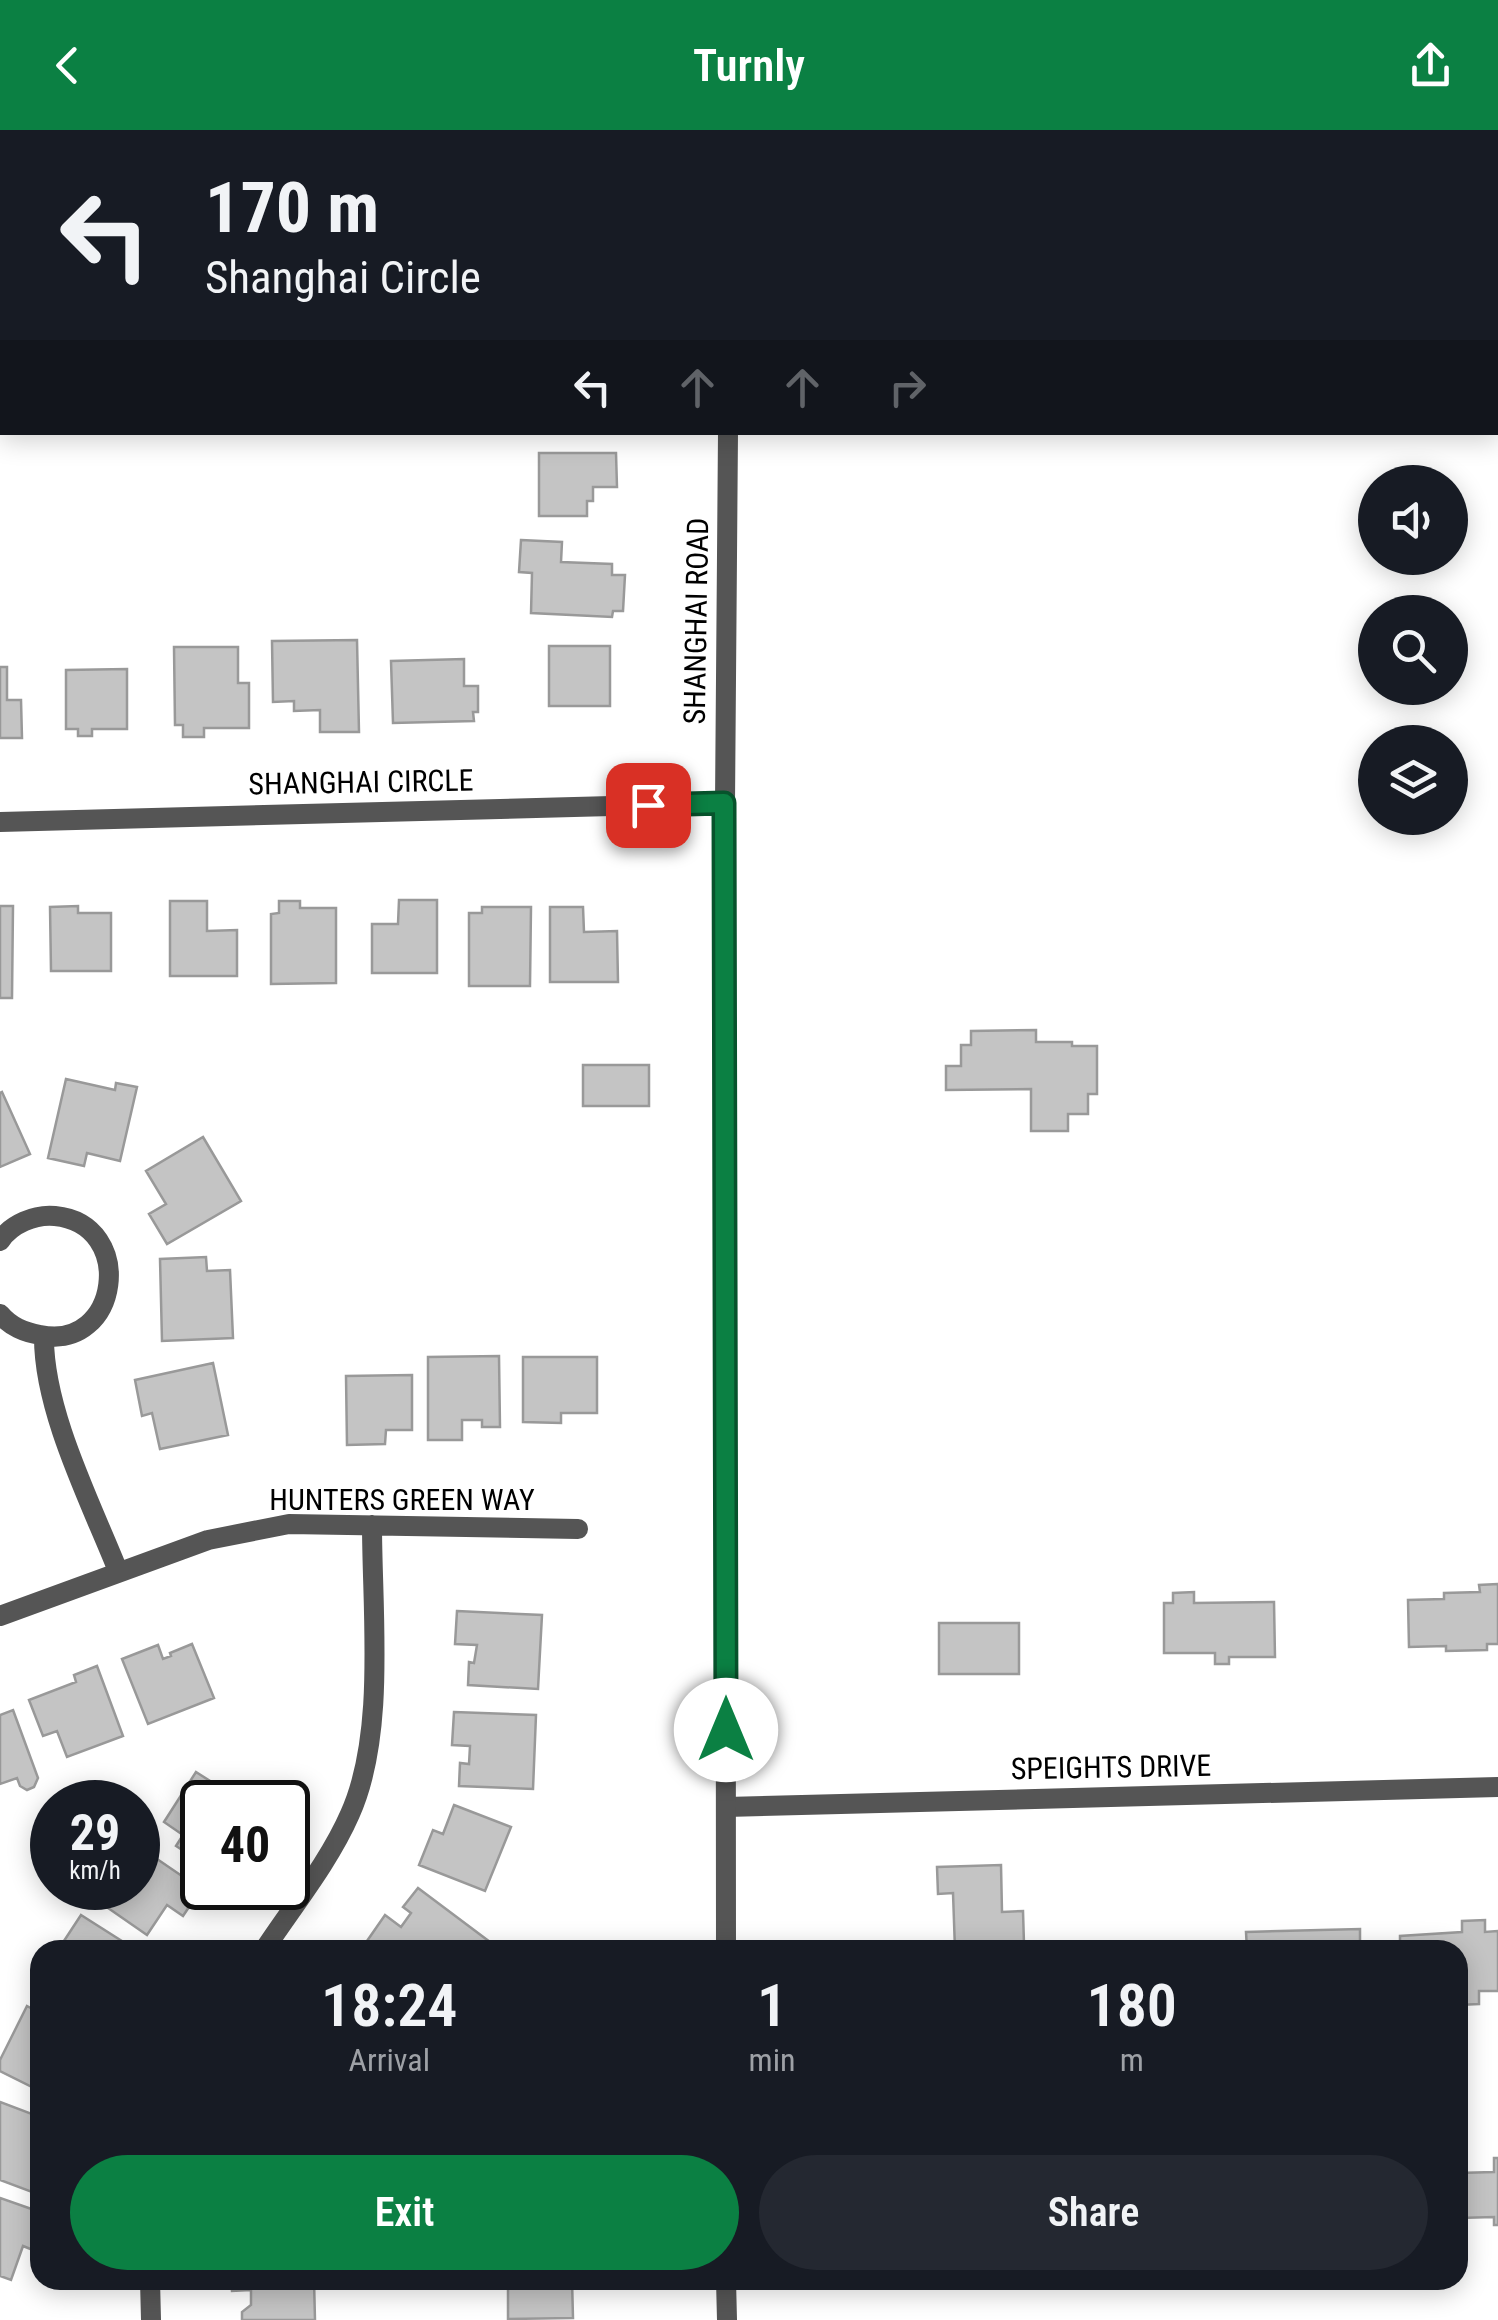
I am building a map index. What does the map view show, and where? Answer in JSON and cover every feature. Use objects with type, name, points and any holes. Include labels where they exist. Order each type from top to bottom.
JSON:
[{"type":"street","name":"SHANGHAI ROAD","points":[[726,1940],[724,803],[728,435]]},
{"type":"street","name":"SHANGHAI CIRCLE","points":[[0,822],[724,803]]},
{"type":"street","points":[[0,1241],[19,1224],[38,1216],[58,1216],[76,1222],[92,1233],[106,1255],[110,1285],[99,1312],[68,1336],[44,1338],[24,1333],[0,1314]]},
{"type":"street","points":[[44,1338],[53,1401],[118,1572]]},
{"type":"street","name":"HUNTERS GREEN WAY","points":[[0,1616],[208,1540],[265,1527],[289,1524],[578,1529]]},
{"type":"street","points":[[271,1940],[349,1818],[364,1774],[373,1717],[372,1525]]},
{"type":"street","name":"SPEIGHTS DRIVE","points":[[726,1806],[1498,1787]]},
{"type":"street","points":[[150,2290],[151,2320]]},
{"type":"street","points":[[726,2290],[726,2320]]},
{"type":"building","points":[[539,453],[616,453],[617,487],[593,487],[593,501],[587,501],[587,516],[539,516]]},
{"type":"building","points":[[521,540],[562,542],[561,562],[612,564],[612,575],[625,575],[623,611],[613,611],[612,617],[531,613],[532,573],[519,572]]},
{"type":"building","points":[[357,640],[359,732],[320,732],[320,710],[294,711],[294,701],[273,702],[272,641]]},
{"type":"building","points":[[549,646],[610,646],[610,706],[549,706]]},
{"type":"building","points":[[174,647],[238,647],[238,683],[249,683],[249,728],[204,728],[204,737],[183,737],[183,725],[175,725]]},
{"type":"building","points":[[464,659],[464,686],[478,686],[474,721],[393,723],[391,661]]},
{"type":"building","points":[[0,667],[7,667],[7,700],[21,700],[22,738],[0,738]]},
{"type":"building","points":[[127,669],[127,729],[92,729],[92,736],[78,736],[78,729],[66,729],[66,670]]},
{"type":"building","points":[[399,900],[437,900],[437,973],[372,973],[372,924],[398,924]]},
{"type":"building","points":[[170,901],[207,901],[207,931],[237,930],[237,976],[170,976]]},
{"type":"building","points":[[279,901],[300,901],[300,908],[336,908],[336,983],[271,984],[271,914],[279,913]]},
{"type":"building","points":[[0,906],[13,906],[12,998],[0,998]]},
{"type":"building","points":[[78,906],[78,913],[111,913],[111,971],[51,971],[50,907]]},
{"type":"building","points":[[482,907],[531,907],[530,986],[469,986],[469,913],[482,913]]},
{"type":"building","points":[[550,907],[583,907],[584,932],[617,931],[618,982],[550,982]]},
{"type":"building","points":[[1036,1030],[1036,1042],[1097,1046],[1097,1094],[1088,1094],[1088,1114],[1068,1114],[1068,1131],[1031,1131],[1031,1089],[946,1090],[946,1066],[961,1066],[961,1045],[971,1045],[971,1031]]},
{"type":"building","points":[[583,1065],[649,1065],[649,1106],[583,1106]]},
{"type":"building","points":[[66,1079],[115,1090],[116,1083],[137,1087],[120,1161],[87,1153],[84,1166],[48,1158]]},
{"type":"building","points":[[0,1093],[30,1154],[0,1167]]},
{"type":"building","points":[[203,1137],[241,1201],[167,1244],[149,1214],[166,1204],[146,1171]]},
{"type":"building","points":[[206,1257],[207,1271],[230,1270],[233,1338],[162,1341],[160,1259]]},
{"type":"building","points":[[499,1356],[500,1427],[482,1427],[482,1420],[462,1420],[462,1440],[428,1440],[428,1357]]},
{"type":"building","points":[[523,1357],[597,1357],[597,1413],[561,1413],[561,1423],[523,1422]]},
{"type":"building","points":[[213,1363],[228,1435],[160,1449],[152,1413],[142,1416],[135,1380]]},
{"type":"building","points":[[412,1375],[412,1430],[386,1430],[385,1444],[347,1445],[346,1376]]},
{"type":"building","points":[[1498,1584],[1498,1644],[1487,1644],[1487,1650],[1409,1647],[1408,1600],[1444,1599],[1444,1593],[1480,1592],[1479,1585]]},
{"type":"building","points":[[1194,1592],[1194,1603],[1274,1602],[1275,1657],[1229,1657],[1229,1664],[1215,1664],[1215,1653],[1164,1653],[1164,1603],[1173,1603],[1173,1593]]},
{"type":"building","points":[[457,1611],[542,1615],[538,1689],[468,1685],[469,1662],[474,1663],[477,1645],[455,1644]]},
{"type":"building","points":[[939,1623],[1019,1623],[1019,1674],[939,1674]]},
{"type":"building","points":[[192,1644],[214,1698],[148,1724],[122,1659],[158,1645],[163,1659]]},
{"type":"building","points":[[97,1666],[123,1736],[67,1757],[57,1731],[43,1736],[29,1700],[76,1682],[74,1675]]},
{"type":"building","points":[[13,1710],[38,1778],[30,1780],[27,1790],[17,1778],[0,1784],[0,1715]]},
{"type":"building","points":[[454,1712],[536,1715],[533,1789],[459,1786],[460,1763],[469,1764],[470,1746],[452,1745]]},
{"type":"building","points":[[196,1772],[209,1780],[191,1780]]},
{"type":"building","points":[[180,1797],[180,1833],[164,1822]]},
{"type":"building","points":[[454,1805],[511,1827],[485,1891],[419,1865],[433,1830],[443,1834]]},
{"type":"building","points":[[160,1861],[180,1875],[180,1910],[187,1910],[183,1916],[167,1905],[147,1935],[111,1910],[160,1910]]},
{"type":"building","points":[[1001,1865],[1002,1912],[1023,1911],[1024,1940],[955,1940],[953,1893],[938,1894],[937,1867]]},
{"type":"building","points":[[418,1888],[487,1940],[368,1940],[385,1915],[401,1927],[411,1913],[403,1907]]},
{"type":"building","points":[[81,1915],[120,1940],[65,1940]]},
{"type":"building","points":[[1485,1920],[1485,1932],[1498,1931],[1498,1991],[1479,1991],[1479,2004],[1468,2005],[1468,1940],[1400,1940],[1400,1936],[1462,1932],[1462,1921]]},
{"type":"building","points":[[1360,1929],[1360,1940],[1246,1940],[1246,1932]]},
{"type":"building","points":[[27,2006],[30,2086],[0,2071],[0,2060]]},
{"type":"building","points":[[0,2102],[30,2113],[30,2191],[0,2180]]},
{"type":"building","points":[[1494,2158],[1498,2158],[1498,2225],[1494,2225],[1494,2217],[1468,2218],[1468,2173],[1494,2172]]},
{"type":"building","points":[[0,2198],[30,2208],[30,2249],[23,2246],[11,2280],[0,2276]]},
{"type":"building","points":[[251,2290],[314,2290],[315,2320],[242,2320],[242,2312],[251,2305]]},
{"type":"building","points":[[508,2290],[572,2290],[573,2318],[508,2319]]},
{"type":"route","points":[[648,805],[724,803],[726,1730]]}]
